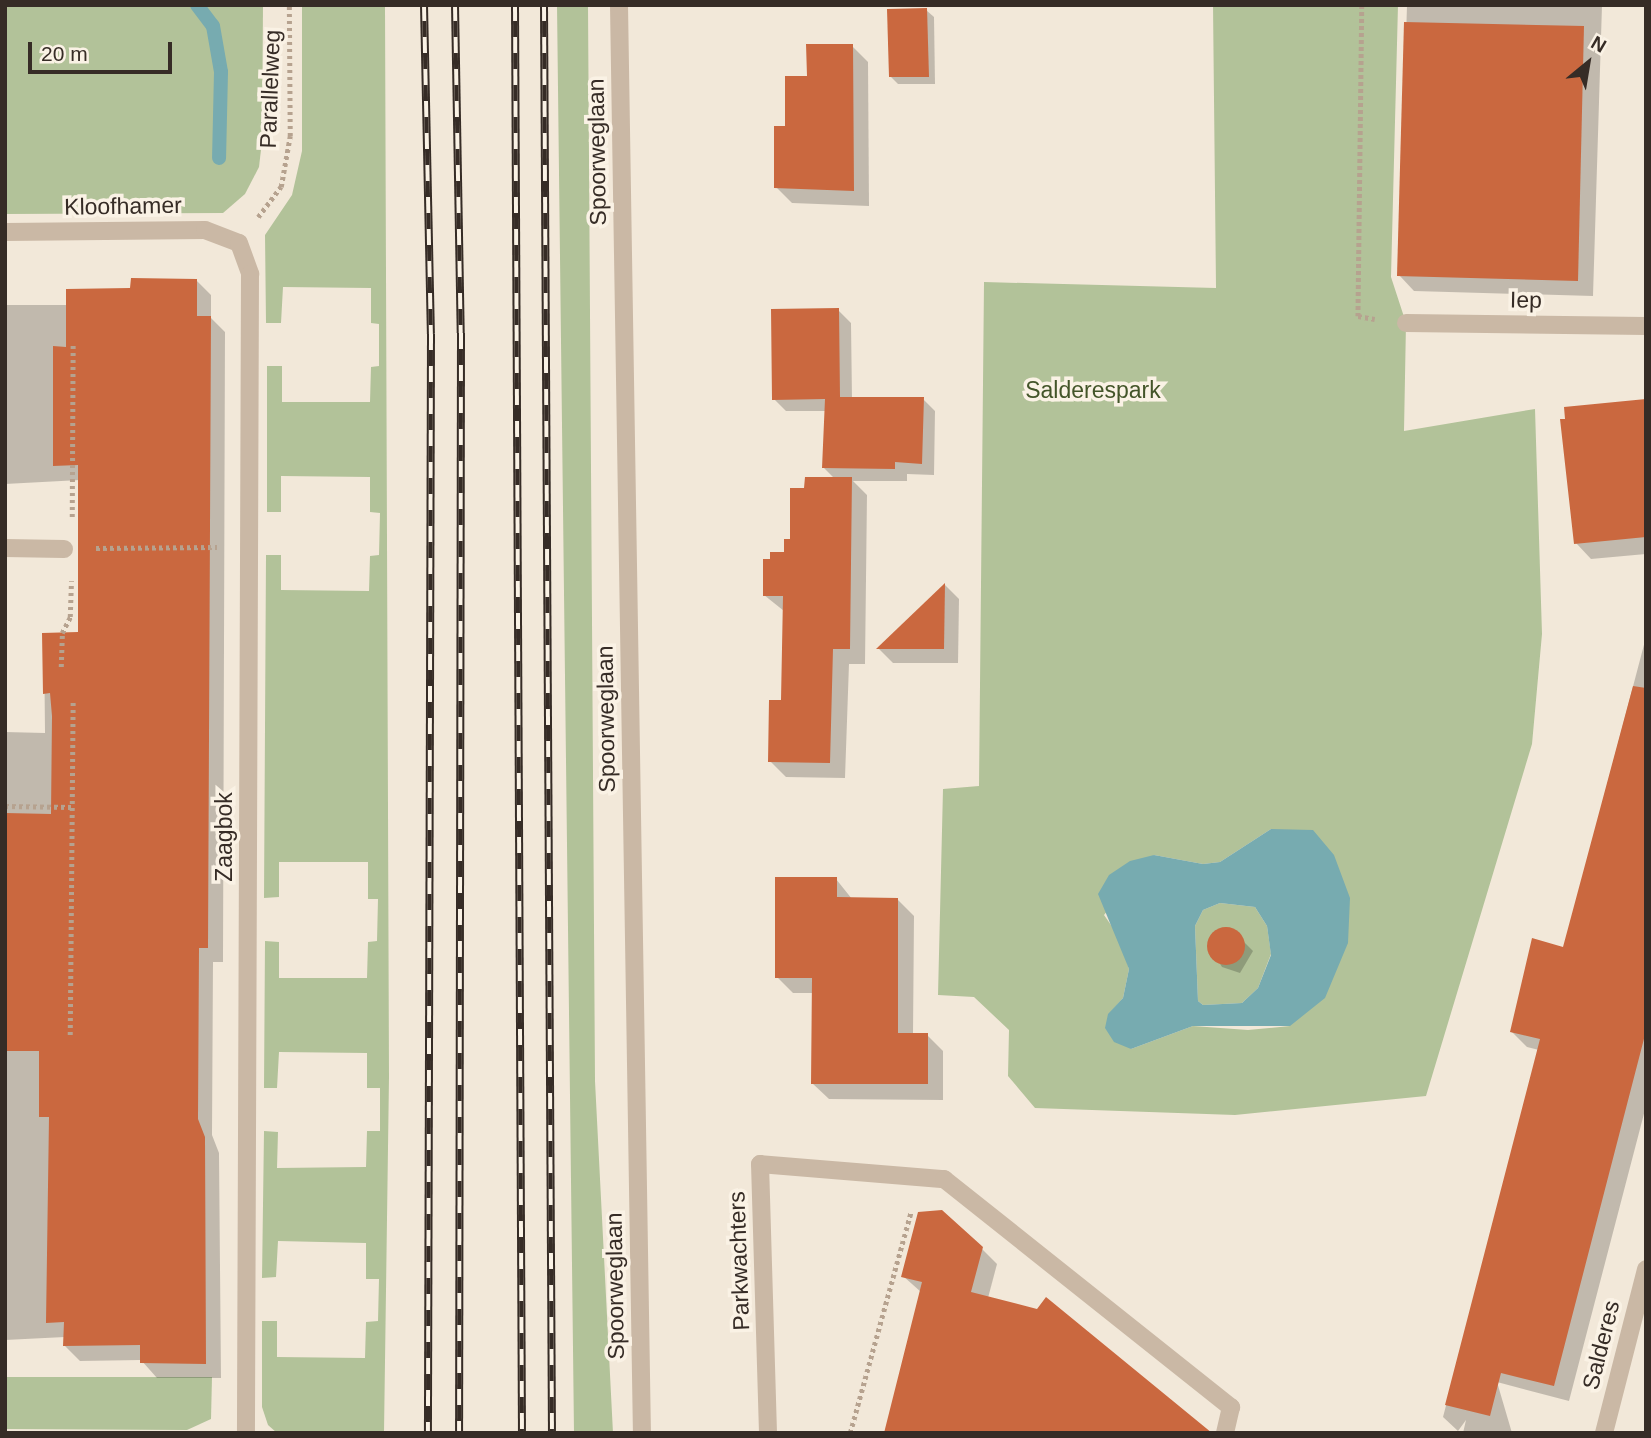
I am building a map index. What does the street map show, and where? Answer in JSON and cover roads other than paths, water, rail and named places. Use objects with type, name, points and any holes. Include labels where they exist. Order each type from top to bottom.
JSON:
[{"type":"street","name":"Spoorweglaan","points":[[619,5],[642,1433]]},
{"type":"street","name":"Kloofhamer","points":[[5,232],[205,230],[239,243]]},
{"type":"street","name":"Zaagbok","points":[[239,243],[250,274],[246,1433]]},
{"type":"street","name":"Iep","points":[[1406,323],[1646,326]]},
{"type":"street","points":[[5,548],[68,548]]},
{"type":"street","name":"Parkwachters","points":[[768,1433],[760,1164],[944,1179],[1231,1407],[1225,1433]]},
{"type":"street","name":"Salderes","points":[[1604,1433],[1646,1269]]},
{"type":"water","points":[[1271,829],[1313,830],[1334,855],[1350,898],[1348,943],[1325,998],[1290,1026],[1193,1026],[1131,1049],[1114,1042],[1105,1028],[1108,1014],[1123,998],[1129,969],[1098,894],[1109,875],[1130,861],[1154,855],[1203,864],[1220,862]],"holes":[[[1220,903],[1255,907],[1267,926],[1271,955],[1258,988],[1242,1003],[1203,1005],[1198,1001],[1195,926],[1203,910]]]},
{"type":"waterway","points":[[197,5],[213,26],[221,72],[219,158]]},
{"type":"railway","points":[[424,5],[431,334],[428,1433]]},
{"type":"railway","points":[[455,5],[461,333],[459,1433]]},
{"type":"railway","points":[[515,5],[522,1433]]},
{"type":"railway","points":[[544,5],[552,1433]]},
{"type":"park label","name":"Salderespark","points":[[1093,390]]}]
